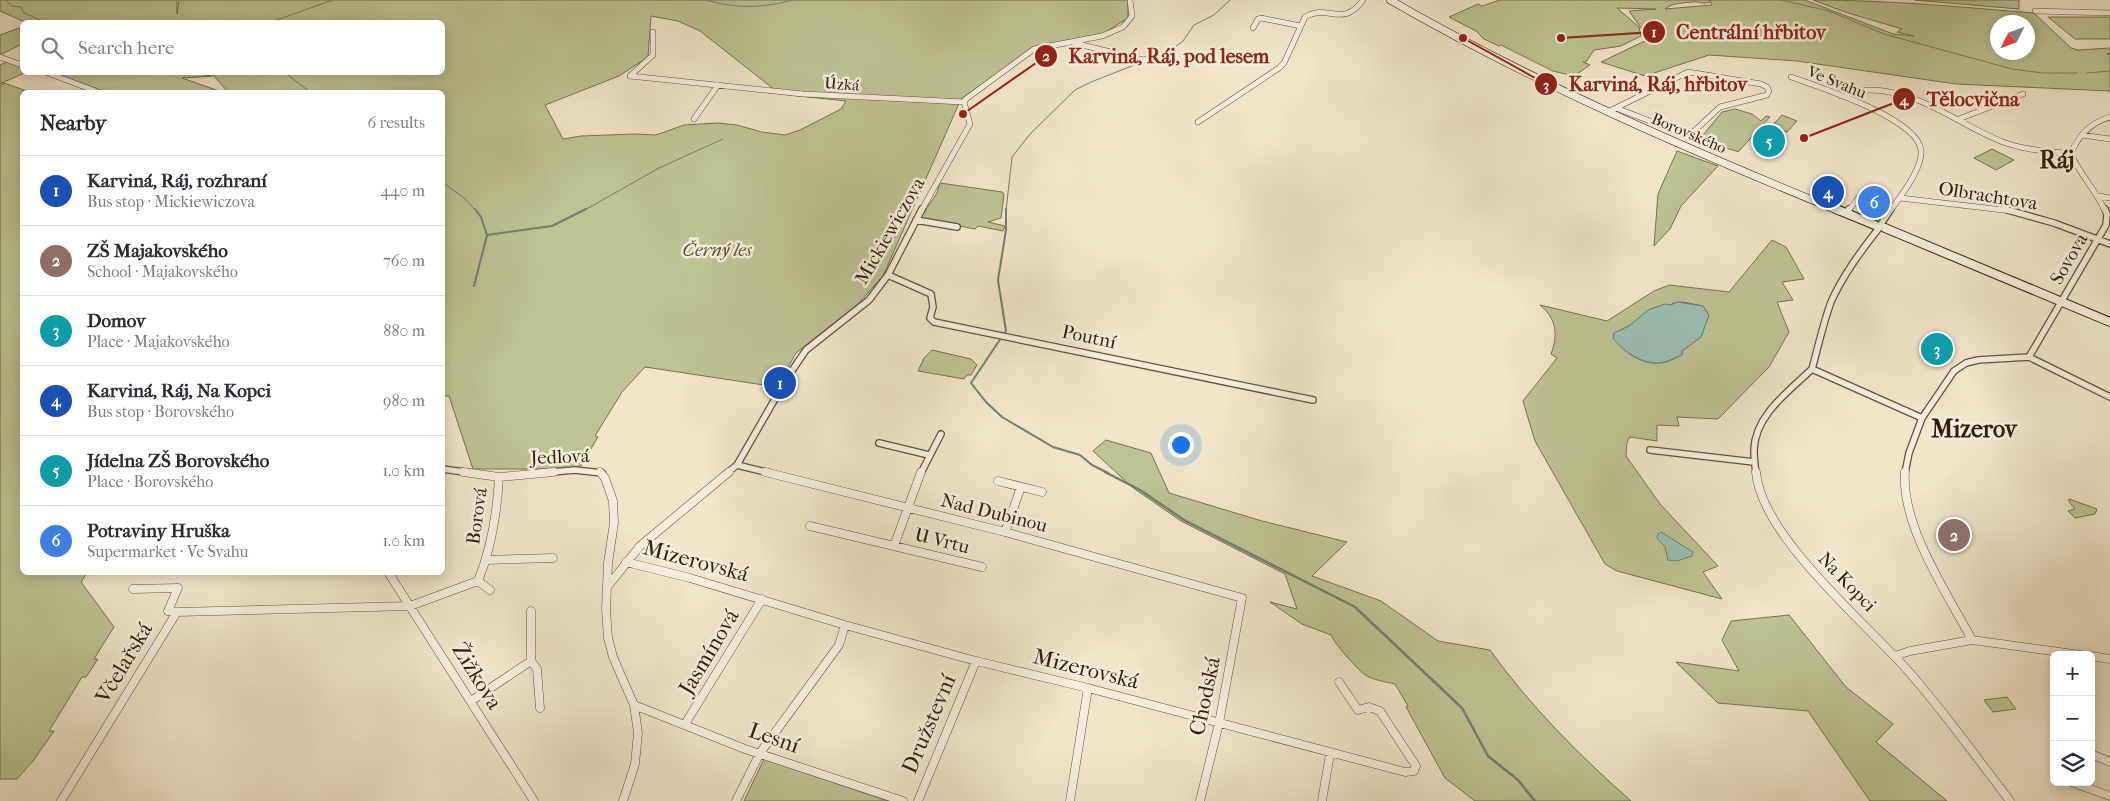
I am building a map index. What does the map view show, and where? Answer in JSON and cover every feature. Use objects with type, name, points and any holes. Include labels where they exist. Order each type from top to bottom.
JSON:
[{"type":"main road","name":"Borovského","points":[[1390,0],[1490,56],[1608,112],[2110,322]]},
{"type":"street","points":[[964,102],[974,92],[1034,49],[1102,36],[1123,27],[1132,16],[1130,0]]},
{"type":"street","points":[[1198,122],[1279,68],[1284,62],[1305,17],[1313,12],[1320,11],[1346,14],[1354,11],[1363,0]]},
{"type":"street","points":[[2035,11],[2110,13]]},
{"type":"street","points":[[1253,28],[1258,19],[1261,18],[1301,26]]},
{"type":"street","name":"Úzká","points":[[654,32],[653,55],[630,76],[843,97],[964,102]]},
{"type":"street","points":[[1073,42],[1143,60],[1148,59],[1155,50]]},
{"type":"street","points":[[0,57],[20,64]]},
{"type":"street","points":[[1608,112],[1616,108],[1688,72],[1761,84],[1767,87],[1769,91],[1767,95],[1720,107],[1690,136],[1683,136],[1616,108]]},
{"type":"street","points":[[53,75],[93,90]]},
{"type":"street","name":"Ve Svahu","points":[[1791,77],[1858,103],[1900,123],[1913,132],[1920,142],[1920,158],[1900,198],[1880,226]]},
{"type":"street","points":[[694,119],[718,85]]},
{"type":"street","points":[[1841,96],[1860,91],[1882,91],[1917,100],[2016,146],[2071,154],[2074,145],[2091,125],[2100,119],[2110,117]]},
{"type":"street","points":[[1959,119],[2023,94]]},
{"type":"street","name":"Mickiewiczova","points":[[608,586],[626,562],[646,541],[737,465],[787,378],[806,350],[869,300],[888,275],[916,220],[970,124],[964,102]]},
{"type":"street","points":[[2082,135],[2110,139]]},
{"type":"street","name":"Sovova","points":[[2029,357],[2106,225],[2107,214],[2099,196],[2077,168],[2071,154]]},
{"type":"street","points":[[1846,213],[1864,190]]},
{"type":"street","points":[[2099,196],[2110,198]]},
{"type":"street","name":"Olbrachtova","points":[[1900,198],[2010,210],[2054,223],[2110,244]]},
{"type":"street","points":[[916,220],[957,227]]},
{"type":"street","points":[[1880,226],[1851,264],[1836,292],[1826,318],[1812,369],[1922,418]]},
{"type":"street","name":"Poutní","points":[[888,275],[931,294],[933,307],[930,318],[934,322],[1071,348],[1196,377],[1313,400]]},
{"type":"street","points":[[1972,640],[1924,550],[1911,518],[1906,496],[1905,474],[1909,453],[1922,418],[1954,371],[1966,363],[2001,358],[2029,357],[2110,397]]},
{"type":"street","name":"Na Kopci","points":[[1812,369],[1771,408],[1758,426],[1754,449],[1755,476],[1767,509],[1784,536],[1806,562],[1895,656],[2010,801]]},
{"type":"street","name":"U Vrtu","points":[[894,546],[906,508],[929,455],[941,434]]},
{"type":"street","points":[[879,443],[929,455]]},
{"type":"street","points":[[1650,450],[1754,462]]},
{"type":"street","name":"Nad Dubinou","points":[[737,465],[1005,532],[1242,598]]},
{"type":"street","name":"Jedlová","points":[[445,469],[499,477],[575,470],[601,472],[613,501],[614,523],[608,563],[608,586]]},
{"type":"street","name":"Borová","points":[[478,581],[487,560],[496,525],[499,477]]},
{"type":"street","points":[[998,481],[1042,492]]},
{"type":"street","points":[[1005,532],[1021,487]]},
{"type":"street","name":"U Vrtu","points":[[810,526],[982,567]]},
{"type":"street","name":"Borová","points":[[487,560],[553,558]]},
{"type":"street","name":"Mizerovská","points":[[626,562],[762,599],[845,625],[976,662],[1088,688],[1330,754],[1405,772],[1414,771],[1416,766],[1380,711],[1374,707],[1366,706],[1358,710],[1338,682]]},
{"type":"street","name":"Žižkova","points":[[390,575],[534,801]]},
{"type":"street","points":[[177,612],[410,606],[478,581],[490,590]]},
{"type":"street","points":[[608,586],[606,609],[608,638],[616,664],[634,705],[638,733],[635,764],[623,801]]},
{"type":"street","name":"Včelařská","points":[[61,801],[177,612],[168,611],[178,588],[133,589]]},
{"type":"street","name":"Chodská","points":[[1200,801],[1219,724],[1242,598]]},
{"type":"street","name":"Jasmínová","points":[[685,724],[762,599]]},
{"type":"street","points":[[531,611],[530,661],[538,669],[540,708]]},
{"type":"street","points":[[736,801],[760,753],[839,646],[845,625]]},
{"type":"street","points":[[1895,656],[1910,651],[1972,640],[2052,651]]},
{"type":"street","points":[[2095,657],[2110,659]]},
{"type":"street","points":[[471,701],[530,661]]},
{"type":"street","name":"Družstevní","points":[[918,801],[976,662]]},
{"type":"street","points":[[1070,801],[1088,688]]},
{"type":"street","name":"Lesní","points":[[634,705],[745,749],[903,801]]},
{"type":"street","points":[[1322,801],[1330,754]]},
{"type":"street","points":[[2095,756],[2110,762]]},
{"type":"street","points":[[2082,786],[2110,796]]},
{"type":"green space","name":"Černý les","points":[[0,0],[177,0],[177,14],[179,0],[1128,0],[1128,18],[1104,33],[1035,47],[961,99],[883,276],[858,304],[796,353],[777,387],[645,367],[622,392],[595,436],[598,437],[579,469],[473,469],[449,396],[445,396],[445,90],[226,90],[214,76],[182,78],[216,90],[100,90],[60,75],[445,75],[445,20],[20,20],[0,11]],"holes":[[[651,16],[678,21],[700,31],[780,94],[846,101],[841,109],[800,130],[785,135],[718,123],[684,125],[656,135],[581,136],[563,139],[545,105],[619,76],[648,57]]]},
{"type":"green space","points":[[1500,0],[1709,0],[1710,2],[1678,4],[1665,9],[1712,5],[1710,0],[1805,0],[1893,34],[1914,36],[1897,32],[1902,29],[1813,0],[1952,6],[2034,13],[2071,48],[2078,50],[2110,48],[2110,53],[2107,54],[2110,55],[2110,91],[1956,84],[1797,61],[1709,55],[1645,76],[1601,62],[1649,39],[1629,11],[1656,9],[1617,8],[1639,27],[1641,36],[1621,46],[1594,50],[1586,62],[1583,62],[1590,65],[1574,76],[1553,71],[1501,45],[1499,46],[1484,39],[1476,31],[1449,17],[1478,4],[1482,6]]},
{"type":"green space","points":[[1914,0],[2019,0],[2019,9]]},
{"type":"green space","points":[[2048,17],[2110,17],[2110,39],[2075,39]]},
{"type":"green space","points":[[20,28],[20,45],[2,54],[0,53],[0,35]]},
{"type":"green space","points":[[7,62],[20,66],[20,75],[0,84],[0,65]]},
{"type":"green space","points":[[4,83],[23,90],[20,90],[20,575],[86,575],[81,582],[114,627],[94,659],[98,659],[86,677],[82,677],[49,731],[54,731],[33,761],[17,779],[0,779],[0,86]]},
{"type":"green space","points":[[1735,109],[1752,114],[1761,121],[1766,116],[1770,117],[1738,152],[1710,143],[1703,135],[1722,112]]},
{"type":"green space","points":[[1782,115],[1797,121],[1787,132],[1772,126]]},
{"type":"green space","points":[[1992,149],[2014,160],[1996,170],[1974,158]]},
{"type":"green space","points":[[1677,151],[1718,166],[1681,206],[1670,229],[1654,246],[1658,194]]},
{"type":"green space","points":[[940,183],[1002,192],[1004,194],[1001,218],[988,222],[1005,226],[1003,231],[978,226],[975,229],[920,218],[937,193]]},
{"type":"green space","points":[[1772,240],[1786,247],[1804,279],[1782,282],[1793,300],[1777,302],[1789,332],[1769,367],[1718,419],[1677,417],[1679,426],[1657,425],[1657,441],[1630,437],[1627,442],[1626,456],[1660,504],[1718,566],[1703,572],[1722,599],[1617,571],[1605,564],[1535,441],[1523,401],[1557,358],[1551,354],[1555,340],[1553,322],[1546,310],[1540,305],[1607,321],[1654,291],[1669,285],[1729,292]],"holes":[[[1683,302],[1703,306],[1709,315],[1701,337],[1682,351],[1682,355],[1665,362],[1653,363],[1638,359],[1625,351],[1613,334],[1658,306]]]},
{"type":"green space","points":[[932,350],[971,359],[977,365],[971,375],[967,375],[964,379],[918,371],[924,358]]},
{"type":"green space","points":[[1106,440],[1151,453],[1169,493],[1262,521],[1347,542],[1312,576],[1381,601],[1438,641],[1490,650],[1505,671],[1556,730],[1631,801],[1475,801],[1445,778],[1395,684],[1367,676],[1346,656],[1331,635],[1302,624],[1270,602],[1297,609],[1285,574],[1181,521],[1132,487],[1093,451]]},
{"type":"green space","points":[[2069,499],[2097,509],[2095,514],[2075,518],[2068,511],[2075,509],[2069,502]]},
{"type":"green space","points":[[1789,615],[1846,687],[1893,724],[1876,742],[1947,801],[1870,801],[1808,711],[1718,703],[1676,662],[1739,671],[1722,640],[1731,621]]},
{"type":"green space","points":[[2007,697],[2016,709],[1993,712],[1984,700]]},
{"type":"green space","points":[[764,759],[888,801],[744,801]]},
{"type":"water","points":[[1677,302],[1703,306],[1709,315],[1701,337],[1682,351],[1682,355],[1657,363],[1650,362],[1635,357],[1613,338],[1614,333],[1629,326],[1648,310]]},
{"type":"water","points":[[1661,532],[1693,552],[1692,556],[1677,561],[1668,560],[1665,547],[1657,538]]},
{"type":"waterway","points":[[6,0],[12,6],[21,7],[24,13],[40,20]]},
{"type":"waterway","points":[[277,20],[333,0]]},
{"type":"waterway","points":[[706,0],[739,6],[771,5],[793,0]]},
{"type":"waterway","points":[[1149,60],[1166,54],[1183,41],[1194,25],[1214,15],[1230,0]]},
{"type":"waterway","points":[[1781,0],[1829,11],[1884,34],[2012,69],[2043,73],[2077,73]]},
{"type":"waterway","points":[[1006,211],[1012,157],[1031,133],[1075,90],[1142,62]]},
{"type":"waterway","points":[[2087,73],[2110,71]]},
{"type":"waterway","points":[[288,75],[307,90]]},
{"type":"waterway","points":[[583,211],[659,168],[723,139]]},
{"type":"waterway","points":[[445,184],[464,198],[476,211]]},
{"type":"waterway","points":[[475,209],[481,217],[487,235]]},
{"type":"waterway","points":[[487,235],[552,226],[586,209]]},
{"type":"waterway","points":[[1004,334],[1006,331],[998,280],[1006,230],[1006,211]]},
{"type":"waterway","points":[[474,286],[487,235]]},
{"type":"waterway","points":[[1001,338],[971,383],[986,402],[1002,417],[1053,447],[1080,455],[1092,465],[1108,473]]},
{"type":"waterway","points":[[1105,472],[1140,490],[1184,520],[1355,607],[1462,708],[1488,756],[1518,780],[1535,801]]},
{"type":"place","name":"Karviná, Ráj, hřbitov","points":[[1463,38]]},
{"type":"place","name":"Centrální hřbitov","points":[[1561,38]]},
{"type":"place","name":"Karviná, Ráj, pod lesem","points":[[963,114]]},
{"type":"place","name":"Tělocvična","points":[[1804,138]]},
{"type":"place","name":"Jídelna ZŠ Borovského","points":[[1769,141]]},
{"type":"place","name":"Karviná, Ráj, Na Kopci","points":[[1828,192]]},
{"type":"place","name":"Potraviny Hruška","points":[[1874,202]]},
{"type":"place","name":"Domov","points":[[1937,349]]},
{"type":"place","name":"Karviná, Ráj, rozhraní","points":[[780,383]]},
{"type":"place","name":"ZŠ Majakovského","points":[[1954,535]]},
{"type":"district","name":"Ráj","points":[[2057,160]]},
{"type":"district","name":"Mizerov","points":[[1974,429]]}]
